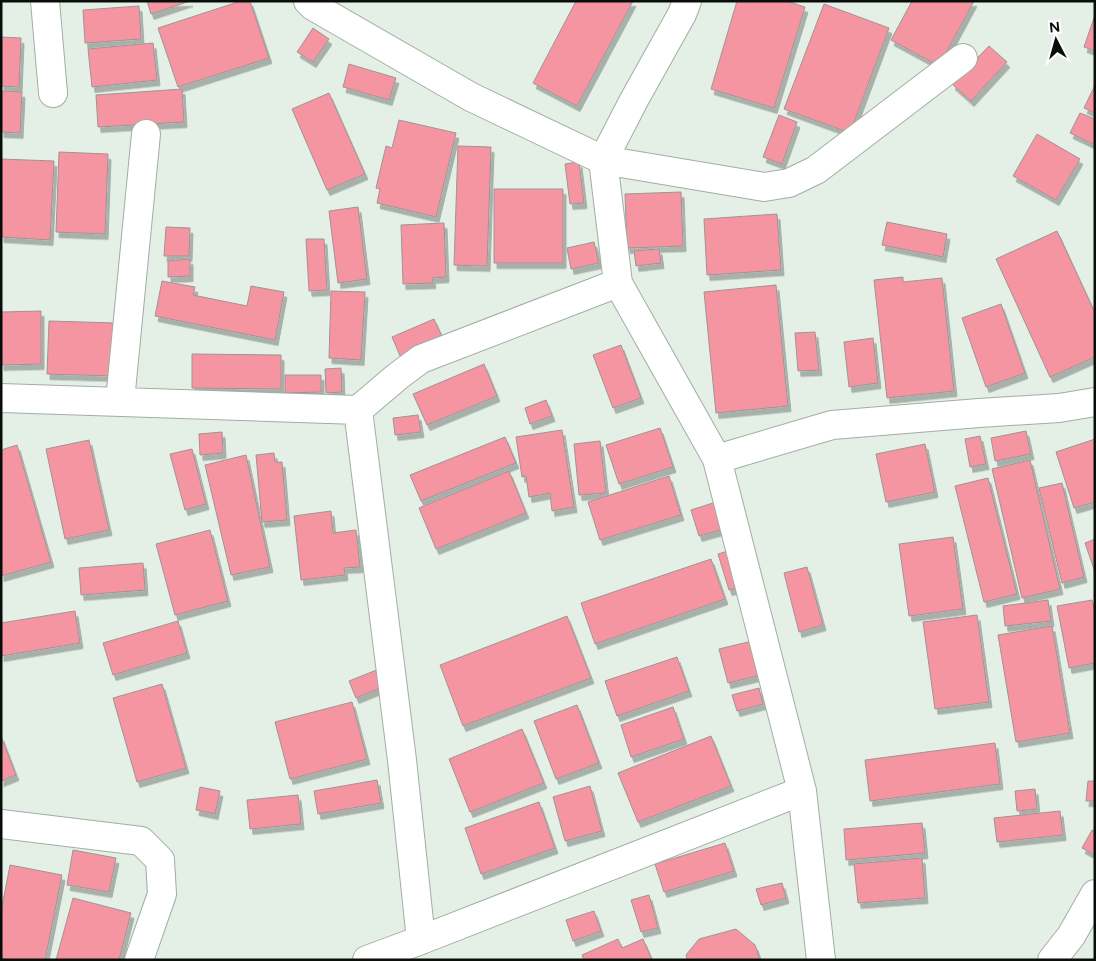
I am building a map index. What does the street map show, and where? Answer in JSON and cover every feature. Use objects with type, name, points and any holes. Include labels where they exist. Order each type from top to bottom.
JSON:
[{"type":"street","points":[[45,1],[53,94]]},
{"type":"street","points":[[308,1],[313,6],[471,96],[603,160],[764,187],[789,183],[816,170],[962,58]]},
{"type":"street","points":[[687,1],[682,14],[603,160],[618,283],[717,459],[802,791],[821,960]]},
{"type":"street","points":[[120,401],[146,134]]},
{"type":"street","points":[[1,398],[358,410],[421,359],[618,283]]},
{"type":"street","points":[[717,459],[832,425],[1059,408],[1095,402]]},
{"type":"street","points":[[358,410],[402,760],[421,940]]},
{"type":"street","points":[[368,960],[802,791]]},
{"type":"street","points":[[1,824],[141,841],[160,860],[162,894],[139,960]]},
{"type":"street","points":[[1052,960],[1071,936],[1095,894]]},
{"type":"building","points":[[147,1],[190,1],[151,14]]},
{"type":"building","points":[[241,1],[250,1],[269,58],[178,87],[158,28]]},
{"type":"building","points":[[576,1],[633,1],[577,106],[533,83]]},
{"type":"building","points":[[737,1],[786,1],[805,7],[774,108],[711,89]]},
{"type":"building","points":[[912,1],[974,1],[939,66],[891,40]]},
{"type":"building","points":[[824,4],[889,28],[850,133],[784,109]]},
{"type":"building","points":[[139,6],[141,39],[85,43],[83,10]]},
{"type":"building","points":[[1095,15],[1095,51],[1084,47]]},
{"type":"building","points":[[313,28],[329,39],[313,62],[297,52]]},
{"type":"building","points":[[1,37],[21,38],[19,87],[1,86]]},
{"type":"building","points":[[153,43],[157,80],[92,87],[88,49]]},
{"type":"building","points":[[989,46],[1007,62],[971,101],[952,84]]},
{"type":"building","points":[[349,64],[396,78],[389,100],[343,87]]},
{"type":"building","points":[[1095,85],[1095,113],[1084,108]]},
{"type":"building","points":[[182,89],[184,122],[98,127],[96,95]]},
{"type":"building","points":[[1,91],[22,92],[20,133],[1,132]]},
{"type":"building","points":[[329,93],[365,174],[327,190],[292,109]]},
{"type":"building","points":[[1080,113],[1095,119],[1095,145],[1070,133]]},
{"type":"building","points":[[779,115],[797,122],[782,164],[763,157]]},
{"type":"building","points":[[399,120],[456,133],[436,217],[377,203],[380,189],[376,188],[386,146],[392,148]]},
{"type":"building","points":[[1037,134],[1080,159],[1056,200],[1013,176]]},
{"type":"building","points":[[458,146],[491,147],[487,266],[454,265]]},
{"type":"building","points":[[59,152],[108,154],[105,234],[56,232]]},
{"type":"building","points":[[1,159],[54,161],[50,240],[1,237]]},
{"type":"building","points":[[579,162],[584,203],[570,204],[565,164]]},
{"type":"building","points":[[494,189],[563,189],[563,263],[494,263]]},
{"type":"building","points":[[681,192],[683,246],[627,248],[625,194]]},
{"type":"building","points":[[358,207],[367,279],[338,283],[329,211]]},
{"type":"building","points":[[777,214],[781,270],[707,275],[704,219]]},
{"type":"building","points":[[887,222],[947,234],[943,257],[882,245]]},
{"type":"building","points":[[444,223],[446,277],[432,278],[433,283],[403,284],[401,225]]},
{"type":"building","points":[[166,227],[190,228],[189,256],[164,256]]},
{"type":"building","points":[[1057,231],[1095,313],[1095,357],[1050,377],[996,259]]},
{"type":"building","points":[[306,239],[324,239],[327,290],[309,291]]},
{"type":"building","points":[[594,242],[599,263],[571,269],[567,248]]},
{"type":"building","points":[[659,249],[661,263],[636,266],[634,251]]},
{"type":"building","points":[[190,259],[190,276],[168,277],[168,261]]},
{"type":"building","points":[[903,277],[903,282],[942,278],[954,391],[887,398],[874,280]]},
{"type":"building","points":[[162,281],[195,287],[193,295],[247,306],[251,286],[284,292],[275,340],[155,316]]},
{"type":"building","points":[[776,285],[788,406],[716,413],[704,292]]},
{"type":"building","points":[[331,291],[365,292],[361,360],[329,358]]},
{"type":"building","points":[[1001,304],[1025,373],[986,387],[962,318]]},
{"type":"building","points":[[41,311],[41,364],[1,365],[1,312]]},
{"type":"building","points":[[434,319],[443,339],[401,358],[392,337]]},
{"type":"building","points":[[49,321],[115,323],[113,376],[47,374]]},
{"type":"building","points":[[815,332],[819,370],[798,371],[795,333]]},
{"type":"building","points":[[873,338],[878,383],[849,387],[844,342]]},
{"type":"building","points":[[621,345],[641,398],[613,408],[593,355]]},
{"type":"building","points":[[192,354],[281,355],[281,389],[192,388]]},
{"type":"building","points":[[484,364],[497,396],[427,425],[413,394]]},
{"type":"building","points":[[341,368],[342,392],[326,393],[325,369]]},
{"type":"building","points":[[285,375],[321,375],[321,392],[285,393]]},
{"type":"building","points":[[546,400],[552,416],[530,424],[525,408]]},
{"type":"building","points":[[418,415],[421,432],[395,435],[393,418]]},
{"type":"building","points":[[660,428],[673,467],[619,484],[606,445]]},
{"type":"building","points":[[562,430],[574,507],[552,511],[550,493],[529,497],[526,476],[522,477],[516,437]]},
{"type":"building","points":[[1026,431],[1031,454],[995,461],[991,438]]},
{"type":"building","points":[[222,432],[223,453],[200,455],[199,434]]},
{"type":"building","points":[[980,436],[986,464],[970,467],[965,439]]},
{"type":"building","points":[[505,437],[516,463],[421,501],[410,475]]},
{"type":"building","points":[[1095,439],[1095,502],[1074,508],[1056,452]]},
{"type":"building","points":[[89,440],[109,530],[65,539],[46,449]]},
{"type":"building","points":[[600,441],[606,493],[579,495],[574,444]]},
{"type":"building","points":[[925,444],[935,492],[886,502],[876,454]]},
{"type":"building","points":[[17,445],[51,562],[1,576],[1,450]]},
{"type":"building","points":[[192,449],[206,504],[185,510],[170,454]]},
{"type":"building","points":[[274,453],[275,462],[282,462],[287,520],[262,522],[256,455]]},
{"type":"building","points":[[246,455],[270,567],[231,575],[205,465]]},
{"type":"building","points":[[1030,460],[1060,589],[1022,598],[992,469]]},
{"type":"building","points":[[509,471],[526,513],[436,549],[419,508]]},
{"type":"building","points":[[669,476],[681,515],[600,540],[588,502]]},
{"type":"building","points":[[988,478],[1017,594],[984,602],[955,486]]},
{"type":"building","points":[[1062,483],[1084,577],[1062,583],[1039,488]]},
{"type":"building","points":[[716,502],[724,529],[699,536],[691,510]]},
{"type":"building","points":[[331,511],[333,533],[356,530],[360,567],[344,568],[345,575],[301,580],[294,516]]},
{"type":"building","points":[[210,530],[228,601],[175,615],[156,544]]},
{"type":"building","points":[[953,537],[963,609],[909,616],[899,544]]},
{"type":"building","points":[[1095,539],[1095,572],[1085,543]]},
{"type":"building","points":[[728,551],[738,588],[729,590],[718,554]]},
{"type":"building","points":[[711,559],[725,599],[595,644],[581,603]]},
{"type":"building","points":[[143,563],[145,590],[81,595],[79,568]]},
{"type":"building","points":[[807,567],[823,625],[799,632],[784,573]]},
{"type":"building","points":[[1048,600],[1051,621],[1005,626],[1003,606]]},
{"type":"building","points":[[1092,600],[1095,612],[1095,663],[1069,668],[1057,606]]},
{"type":"building","points":[[75,611],[80,643],[1,656],[1,623]]},
{"type":"building","points":[[977,615],[989,702],[935,709],[923,622]]},
{"type":"building","points":[[567,616],[591,678],[463,726],[440,665]]},
{"type":"building","points":[[178,621],[187,653],[113,675],[103,643]]},
{"type":"building","points":[[1052,626],[1070,733],[1016,742],[998,635]]},
{"type":"building","points":[[752,641],[761,675],[728,683],[719,649]]},
{"type":"building","points":[[677,657],[689,691],[617,716],[605,681]]},
{"type":"building","points":[[379,669],[386,686],[356,698],[349,681]]},
{"type":"building","points":[[162,684],[186,768],[137,782],[113,698]]},
{"type":"building","points":[[759,688],[763,704],[737,711],[732,695]]},
{"type":"building","points":[[352,702],[367,759],[290,779],[275,722]]},
{"type":"building","points":[[577,705],[599,763],[556,779],[534,721]]},
{"type":"building","points":[[673,707],[684,739],[631,757],[621,725]]},
{"type":"building","points":[[522,729],[544,783],[470,812],[449,759]]},
{"type":"building","points":[[1,736],[16,775],[1,781]]},
{"type":"building","points":[[711,736],[731,786],[638,822],[618,773]]},
{"type":"building","points":[[995,743],[1000,784],[870,801],[865,760]]},
{"type":"building","points":[[377,780],[381,803],[318,814],[314,791]]},
{"type":"building","points":[[1088,781],[1095,781],[1095,801],[1086,801]]},
{"type":"building","points":[[590,786],[602,831],[565,841],[553,797]]},
{"type":"building","points":[[200,787],[220,791],[215,814],[196,810]]},
{"type":"building","points":[[1035,789],[1037,809],[1017,811],[1015,791]]},
{"type":"building","points":[[298,795],[301,824],[250,829],[247,800]]},
{"type":"building","points":[[539,802],[555,848],[481,874],[465,828]]},
{"type":"building","points":[[1060,811],[1063,835],[997,842],[994,818]]},
{"type":"building","points":[[922,823],[925,853],[846,860],[844,829]]},
{"type":"building","points":[[1092,830],[1095,831],[1095,855],[1082,848]]},
{"type":"building","points":[[725,843],[734,871],[664,892],[655,864]]},
{"type":"building","points":[[73,850],[116,858],[109,892],[67,885]]},
{"type":"building","points":[[922,858],[925,898],[858,903],[854,864]]},
{"type":"building","points":[[10,865],[62,875],[45,960],[1,958],[1,912]]},
{"type":"building","points":[[782,883],[786,898],[761,905],[756,889]]},
{"type":"building","points":[[649,895],[658,928],[641,932],[631,900]]},
{"type":"building","points":[[73,898],[131,913],[119,960],[56,960]]},
{"type":"building","points":[[594,911],[601,931],[573,941],[566,920]]},
{"type":"building","points":[[736,929],[755,945],[760,960],[687,960],[686,955],[699,939]]},
{"type":"building","points":[[618,939],[622,948],[643,939],[652,960],[584,960],[582,955]]}]
